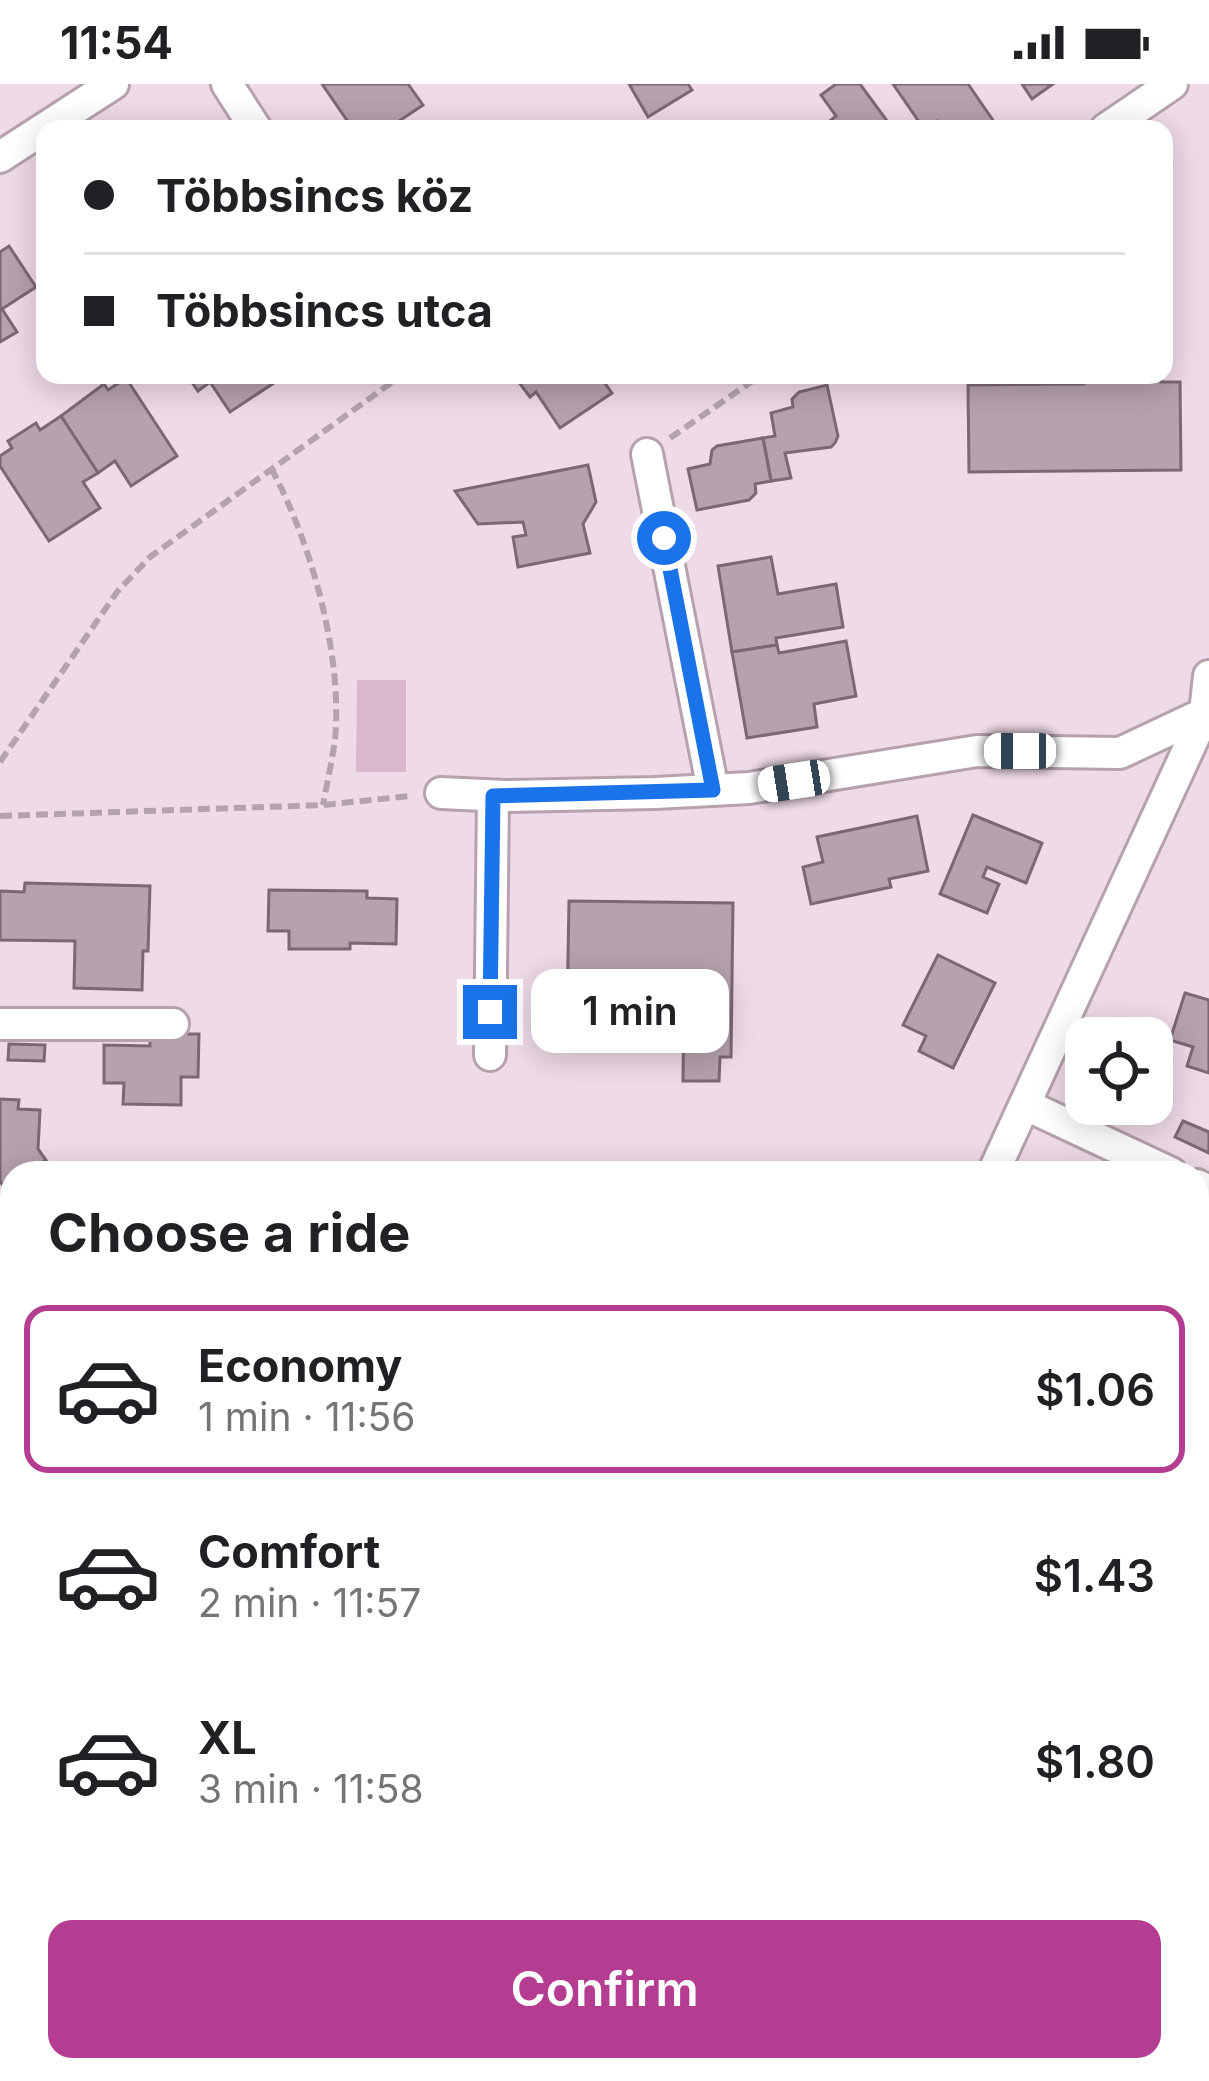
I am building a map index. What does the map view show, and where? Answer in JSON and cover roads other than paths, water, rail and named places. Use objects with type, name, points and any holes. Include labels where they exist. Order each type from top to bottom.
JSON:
[{"type":"street","points":[[58,120],[113,84]]},
{"type":"street","points":[[227,84],[250,120]]},
{"type":"street","points":[[1119,120],[1172,84]]},
{"type":"street","points":[[0,158],[36,134]]},
{"type":"street","points":[[647,454],[713,790]]},
{"type":"street","points":[[999,1161],[1207,714],[1209,676]]},
{"type":"street","points":[[441,793],[493,796],[749,788],[977,751],[1120,753],[1207,714]]},
{"type":"street","points":[[490,1055],[493,796]]},
{"type":"street","points":[[0,1024],[173,1024]]},
{"type":"street","points":[[1026,1105],[1145,1161]]}]
